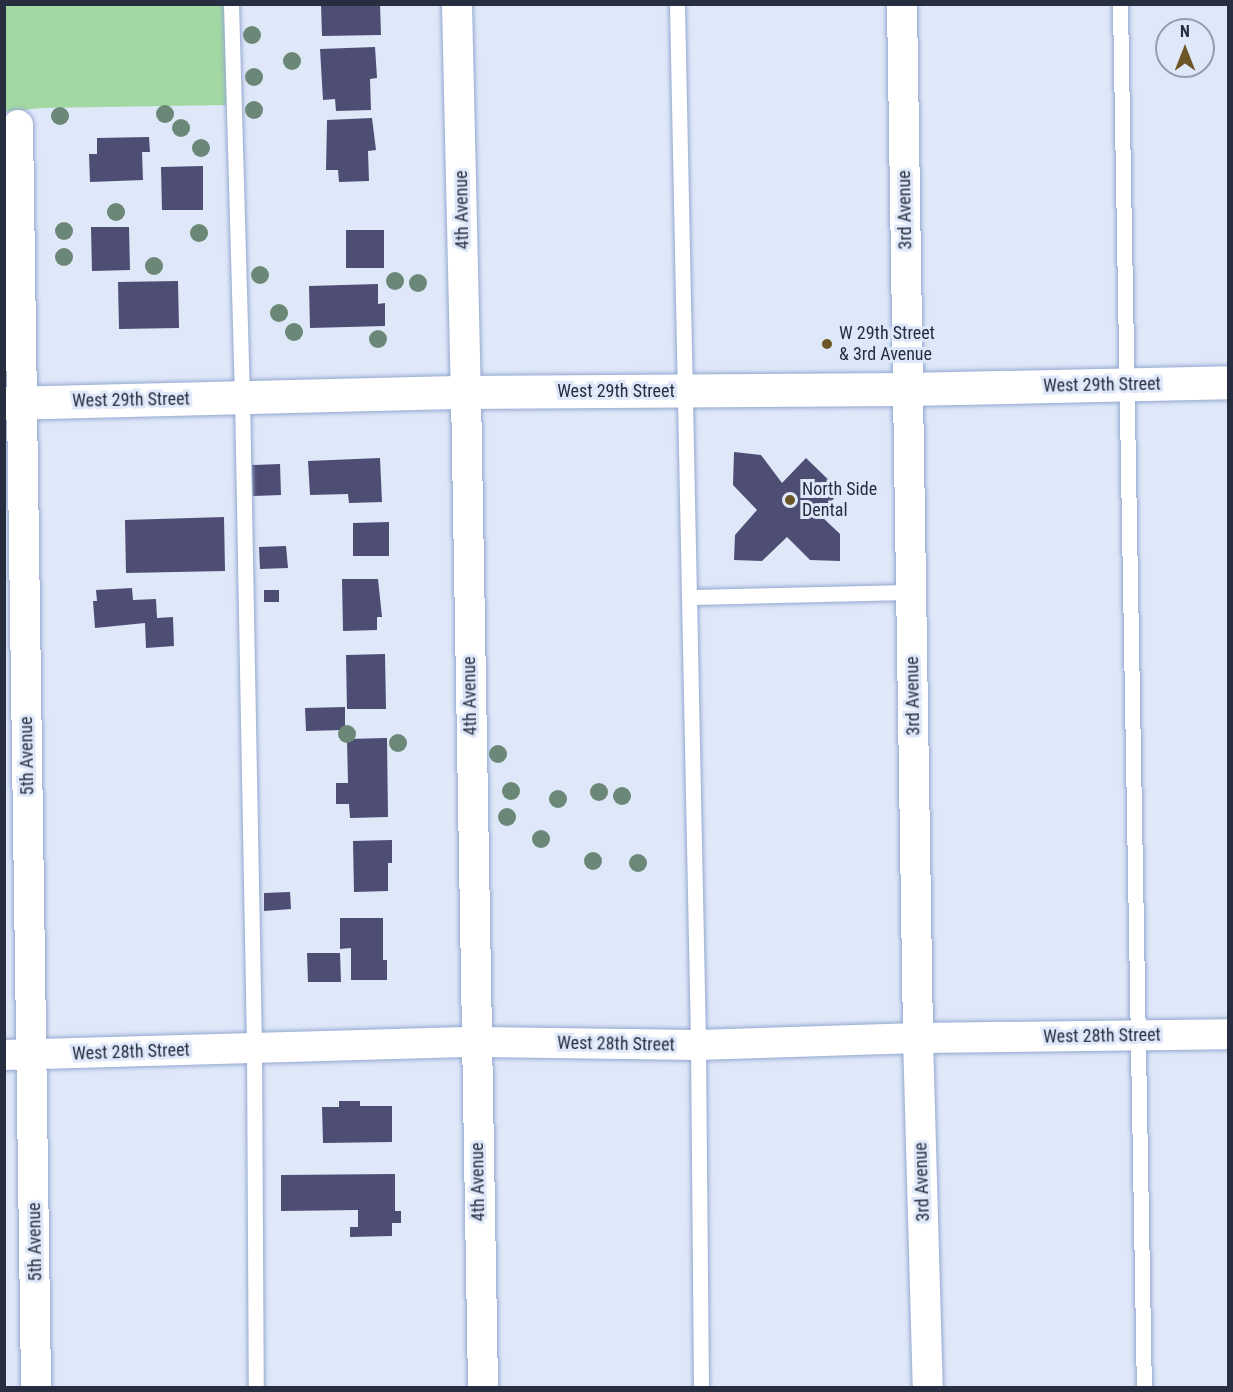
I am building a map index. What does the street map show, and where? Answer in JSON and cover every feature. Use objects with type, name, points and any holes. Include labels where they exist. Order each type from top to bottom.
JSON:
[{"type":"street","name":"4th Avenue","points":[[457,4],[483,1388]]},
{"type":"street","name":"3rd Avenue","points":[[902,4],[918,1038],[928,1388]]},
{"type":"street","name":"5th Avenue","points":[[18,124],[13,403],[18,1055],[36,1388]]},
{"type":"street","name":"West 29th Street","points":[[13,403],[466,392],[907,389],[1228,382]]},
{"type":"street","name":"West 28th Street","points":[[18,1055],[475,1042],[698,1045],[918,1038],[1228,1034]]},
{"type":"lane","points":[[231,4],[242,397],[254,1048],[256,1388]]},
{"type":"lane","points":[[677,4],[698,1045],[701,1388]]},
{"type":"lane","points":[[1120,4],[1144,1388]]},
{"type":"lane","points":[[690,597],[911,592]]},
{"type":"green space","points":[[4,5],[224,5],[227,105],[41,108],[5,112]]},
{"type":"building","points":[[321,4],[380,4],[381,35],[322,36]]},
{"type":"building","points":[[375,47],[377,78],[370,79],[371,110],[336,111],[335,99],[323,100],[320,49]]},
{"type":"building","points":[[372,118],[376,150],[368,151],[369,181],[339,182],[338,170],[326,170],[327,120]]},
{"type":"building","points":[[149,137],[150,152],[142,152],[143,180],[90,182],[89,154],[97,154],[97,138]]},
{"type":"building","points":[[203,166],[203,210],[162,210],[161,167]]},
{"type":"building","points":[[91,227],[129,227],[130,270],[92,271]]},
{"type":"building","points":[[346,230],[384,230],[384,268],[346,268]]},
{"type":"building","points":[[178,281],[179,328],[119,329],[118,282]]},
{"type":"building","points":[[378,284],[378,304],[385,303],[385,326],[310,328],[309,286]]},
{"type":"building","name":"North Side Dental","points":[[734,452],[761,455],[782,483],[806,458],[840,491],[820,515],[840,534],[840,561],[810,560],[787,537],[762,561],[734,560],[735,535],[757,510],[733,485]]},
{"type":"building","points":[[380,458],[382,502],[349,503],[348,494],[310,495],[308,461]]},
{"type":"building","points":[[280,464],[281,495],[253,496],[252,465]]},
{"type":"building","points":[[224,517],[225,571],[126,573],[125,520]]},
{"type":"building","points":[[389,522],[389,556],[353,556],[353,523]]},
{"type":"building","points":[[286,546],[288,568],[260,569],[259,547]]},
{"type":"building","points":[[342,579],[378,579],[382,617],[377,617],[377,630],[343,631]]},
{"type":"building","points":[[132,588],[133,600],[156,599],[157,618],[173,617],[174,646],[146,648],[145,623],[95,628],[93,601],[97,601],[96,590]]},
{"type":"building","points":[[264,590],[279,590],[279,602],[264,602]]},
{"type":"building","points":[[385,654],[386,709],[347,709],[346,655]]},
{"type":"building","points":[[345,707],[345,730],[306,731],[305,708]]},
{"type":"building","points":[[387,738],[388,817],[350,818],[349,804],[336,804],[336,783],[348,783],[347,739]]},
{"type":"building","points":[[392,840],[392,863],[388,863],[388,891],[354,892],[353,841]]},
{"type":"building","points":[[290,892],[291,909],[264,911],[264,893]]},
{"type":"building","points":[[340,918],[383,918],[383,960],[387,960],[387,980],[351,980],[351,948],[340,949]]},
{"type":"building","points":[[307,953],[340,953],[341,982],[308,982]]},
{"type":"building","points":[[339,1101],[360,1101],[360,1106],[392,1106],[392,1142],[323,1143],[322,1107],[339,1107]]},
{"type":"building","points":[[395,1174],[395,1211],[401,1211],[401,1223],[392,1223],[392,1236],[350,1237],[350,1227],[358,1227],[358,1210],[281,1211],[281,1175]]},
{"type":"place","name":"W 29th Street & 3rd Avenue","points":[[827,344]]},
{"type":"place","name":"North Side Dental","points":[[790,500]]}]
